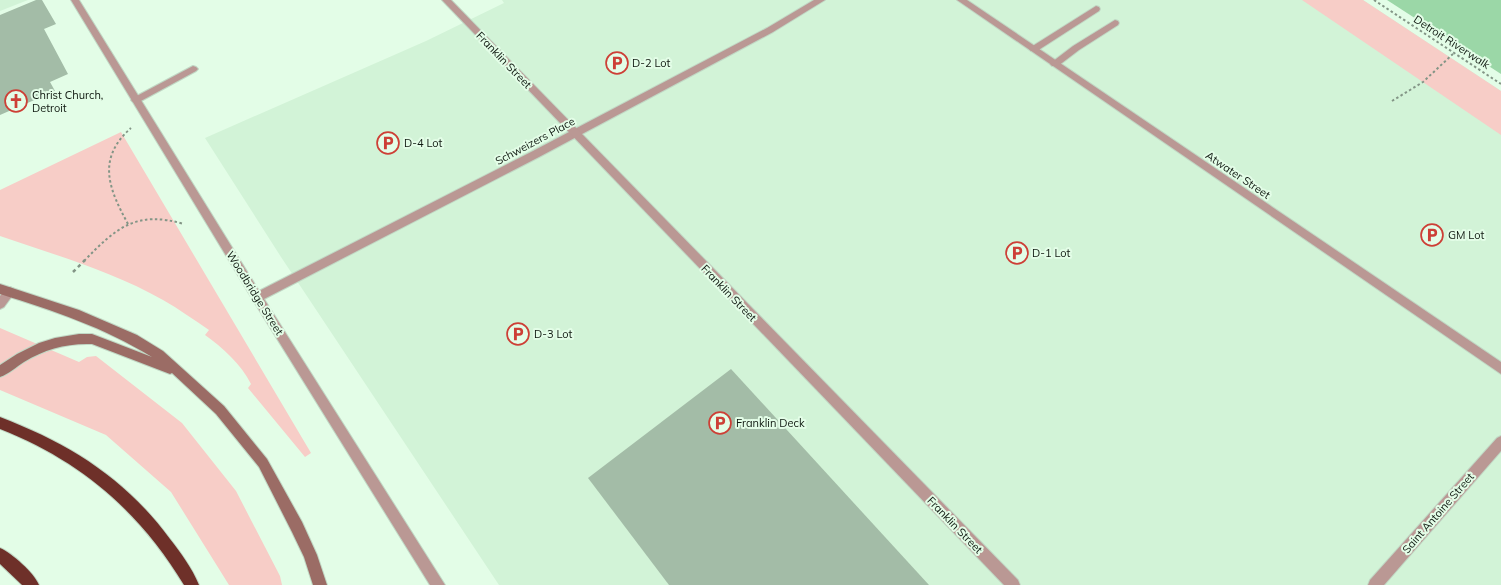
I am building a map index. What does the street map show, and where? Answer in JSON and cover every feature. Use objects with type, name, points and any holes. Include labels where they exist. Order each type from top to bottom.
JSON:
[{"type":"highway","points":[[0,422],[41,440],[74,459],[106,481],[134,507],[161,537],[192,585]]},
{"type":"highway","points":[[0,555],[21,573],[32,585]]},
{"type":"main road","points":[[5,290],[75,313],[133,339],[159,355],[220,410],[263,463],[297,527],[310,555],[320,585]]},
{"type":"main road","points":[[0,372],[23,356],[45,345],[65,339],[79,338],[92,339],[180,373]]},
{"type":"street","name":"Woodbridge Street","points":[[75,0],[257,297],[438,585]]},
{"type":"street","name":"Franklin Street","points":[[446,0],[1012,585]]},
{"type":"street","name":"Schweizers Place","points":[[257,297],[575,133],[770,30],[821,0]]},
{"type":"street","name":"Atwater Street","points":[[962,0],[1501,369]]},
{"type":"street","points":[[1034,50],[1096,9]]},
{"type":"street","points":[[1055,64],[1114,23]]},
{"type":"street","points":[[136,100],[193,69]]},
{"type":"street","points":[[0,304],[5,290]]},
{"type":"street","name":"Saint Antoine Street","points":[[1375,585],[1501,442]]},
{"type":"path","name":"Detroit Riverwalk","points":[[1374,0],[1501,84]]},
{"type":"path","points":[[1392,100],[1423,82],[1454,53]]},
{"type":"path","points":[[128,224],[114,195],[108,176],[114,146],[122,134],[131,128]]},
{"type":"path","points":[[73,272],[115,232],[134,221],[152,218],[168,219],[184,224]]},
{"type":"shaded area","points":[[0,0],[28,0],[0,11]]},
{"type":"shaded area","points":[[502,0],[1363,0],[1501,91],[1501,585],[499,585],[281,257],[205,138],[426,41],[504,3]]},
{"type":"shaded area","points":[[1302,0],[1363,0],[1501,91],[1501,135]]},
{"type":"shaded area","points":[[1387,0],[1501,0],[1501,74]]},
{"type":"shaded area","points":[[121,132],[311,453],[305,457],[248,388],[251,384],[237,363],[205,335],[209,330],[163,300],[124,280],[83,264],[0,236],[0,190]]},
{"type":"shaded area","points":[[0,328],[79,362],[87,357],[96,356],[182,423],[236,491],[280,576],[282,585],[229,585],[171,492],[106,435],[0,390]]},
{"type":"building","points":[[36,0],[42,0],[56,24],[44,29],[68,74],[50,82],[55,91],[0,115],[0,15]]},
{"type":"building","name":"Franklin Deck","points":[[731,369],[929,585],[669,585],[588,478]]},
{"type":"place","name":"D-2 Lot","points":[[617,63]]},
{"type":"place","name":"Christ Church, Detroit","points":[[16,101]]},
{"type":"place","name":"D-4 Lot","points":[[388,143]]},
{"type":"place","name":"GM Lot","points":[[1432,235]]},
{"type":"place","name":"D-1 Lot","points":[[1017,253]]},
{"type":"place","name":"D-3 Lot","points":[[518,334]]},
{"type":"place","name":"Franklin Deck","points":[[720,423]]}]
